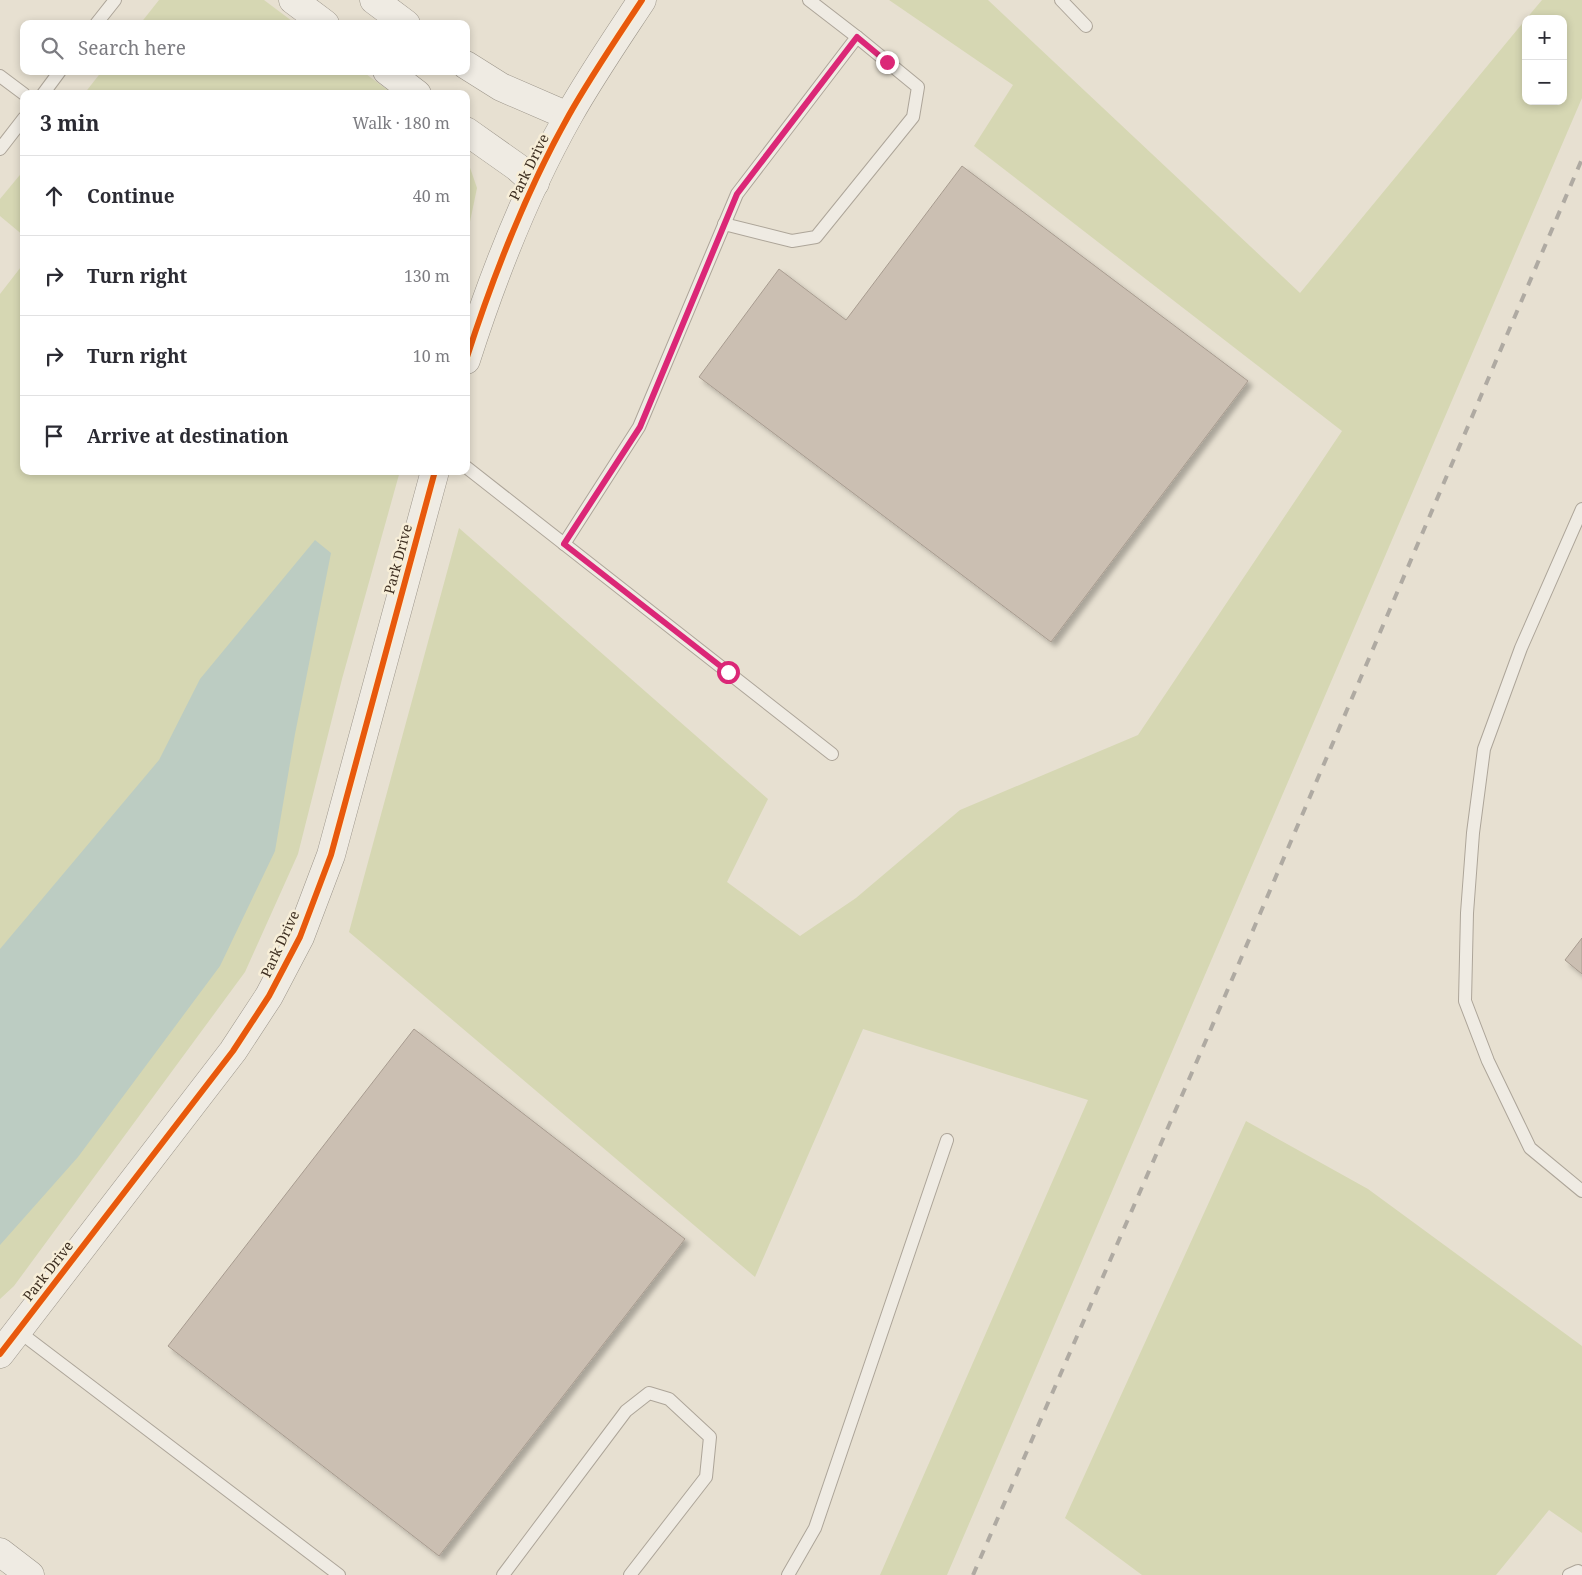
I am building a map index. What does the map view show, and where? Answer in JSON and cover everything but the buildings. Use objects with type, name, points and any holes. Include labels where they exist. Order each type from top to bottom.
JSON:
[{"type":"street","points":[[294,0],[320,20]]},
{"type":"street","points":[[374,0],[401,20]]},
{"type":"street","name":"Park Drive","points":[[470,348],[488,292],[523,206],[568,116],[605,55],[642,0]]},
{"type":"street","points":[[470,67],[501,86],[568,116]]},
{"type":"street","points":[[392,75],[412,90]]},
{"type":"street","points":[[470,134],[510,162],[535,183]]},
{"type":"street","name":"Park Drive","points":[[0,1354],[233,1051],[269,996],[300,937],[331,855],[434,475]]},
{"type":"street","points":[[0,1552],[30,1575]]},
{"type":"lane","points":[[99,20],[115,0]]},
{"type":"lane","points":[[724,224],[792,241],[816,237],[913,117],[918,87],[809,0]]},
{"type":"lane","points":[[1061,0],[1086,26]]},
{"type":"lane","points":[[564,544],[640,427],[737,194],[857,37]]},
{"type":"lane","points":[[45,90],[57,75]]},
{"type":"lane","points":[[0,76],[20,91]]},
{"type":"lane","points":[[0,149],[20,123]]},
{"type":"lane","points":[[470,470],[832,754]]},
{"type":"lane","points":[[1582,509],[1521,648],[1484,750],[1473,833],[1465,1001],[1488,1061],[1530,1148],[1582,1192]]},
{"type":"lane","points":[[788,1575],[816,1528],[947,1140]]},
{"type":"lane","points":[[18,1331],[338,1575]]},
{"type":"lane","points":[[503,1575],[626,1411],[649,1393],[669,1399],[710,1437],[707,1469],[706,1478],[630,1575]]},
{"type":"lane","points":[[1570,1575],[1578,1571],[1582,1574]]},
{"type":"green space","points":[[159,0],[264,0],[291,20],[143,20]]},
{"type":"green space","points":[[889,0],[988,0],[1300,293],[1522,24],[1522,105],[1567,105],[1567,15],[1529,15],[1542,0],[1582,0],[1582,98],[947,1575],[880,1575],[1088,1100],[863,1029],[755,1277],[349,932],[459,528],[768,799],[727,882],[800,936],[856,898],[960,810],[1138,735],[1342,431],[974,146],[1013,85]]},
{"type":"green space","points":[[99,75],[367,75],[388,90],[87,90]]},
{"type":"green space","points":[[470,168],[477,188],[470,222]]},
{"type":"green space","points":[[20,175],[20,233],[0,216],[0,199]]},
{"type":"green space","points":[[20,268],[20,475],[399,475],[342,679],[298,854],[245,972],[14,1286],[0,1299],[0,294]]},
{"type":"green space","points":[[1246,1121],[1368,1189],[1582,1346],[1582,1533],[1549,1510],[1496,1575],[1142,1575],[1065,1518]]},
{"type":"shaded area","points":[[315,540],[331,553],[295,734],[275,851],[220,966],[78,1157],[0,1245],[0,949],[159,760],[200,679]]},
{"type":"railway","points":[[973,1575],[1210,1031],[1582,159]]},
{"type":"cycle path","points":[[470,348],[511,235],[538,174],[577,100],[642,0]]},
{"type":"cycle path","points":[[0,1354],[233,1051],[269,996],[300,937],[331,855],[434,475]]},
{"type":"route","points":[[728,672],[564,544],[640,427],[737,194],[857,37],[887,62]]}]
